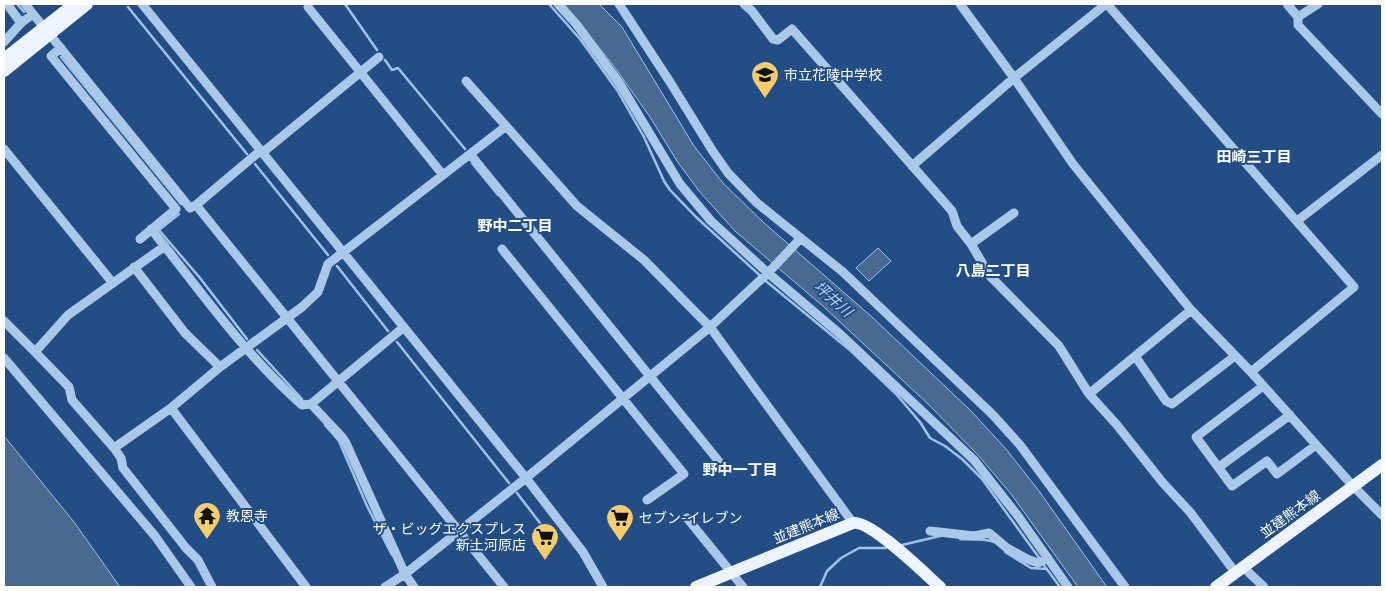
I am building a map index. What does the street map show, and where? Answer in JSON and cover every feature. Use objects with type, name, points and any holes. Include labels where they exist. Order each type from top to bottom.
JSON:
[{"type":"main road","points":[[47,31],[74,4]]},
{"type":"main road","points":[[4,71],[18,54],[47,31],[87,4]]},
{"type":"main road","points":[[4,60],[18,54]]},
{"type":"main road","name":"並建熊本線","points":[[1216,587],[1382,465]]},
{"type":"main road","name":"並建熊本線","points":[[696,587],[859,522],[880,534],[940,587]]},
{"type":"street","points":[[7,4],[22,23]]},
{"type":"street","points":[[25,4],[339,381],[504,587]]},
{"type":"street","points":[[142,4],[526,478],[583,552],[603,587]]},
{"type":"street","points":[[558,4],[577,25],[620,84],[680,184],[711,221],[840,334],[974,460],[1018,516],[1068,587]]},
{"type":"street","points":[[620,4],[631,25],[728,173],[797,241],[843,272],[993,415],[1020,445],[1125,587]]},
{"type":"street","points":[[744,4],[752,11],[773,39],[778,40],[792,29],[952,210],[957,226],[971,244],[990,276],[1059,346],[1089,394],[1117,425],[1163,483],[1239,570],[1264,587]]},
{"type":"street","points":[[960,4],[1073,164],[1191,310],[1251,372],[1353,486],[1382,515]]},
{"type":"street","points":[[912,166],[1014,78],[1106,4],[1354,287],[1251,372]]},
{"type":"street","points":[[1287,4],[1298,17],[1298,25],[1382,114]]},
{"type":"street","points":[[1298,17],[1318,4]]},
{"type":"street","points":[[308,7],[443,175]]},
{"type":"street","points":[[4,42],[33,14]]},
{"type":"street","points":[[61,48],[51,56],[176,209],[184,212],[379,57]]},
{"type":"street","points":[[466,81],[577,206],[644,260],[710,327],[853,523]]},
{"type":"street","points":[[114,448],[172,408],[220,367],[287,319],[318,292],[328,264],[505,127]]},
{"type":"street","points":[[4,149],[112,282]]},
{"type":"street","points":[[470,154],[725,469]]},
{"type":"street","points":[[1297,222],[1382,156]]},
{"type":"street","points":[[140,239],[176,209]]},
{"type":"street","points":[[971,244],[1014,212]]},
{"type":"street","points":[[151,229],[246,348],[277,383],[302,405],[311,404],[404,327]]},
{"type":"street","points":[[385,587],[405,574],[526,478],[710,327],[770,271],[797,241]]},
{"type":"street","points":[[35,352],[68,315],[165,246]]},
{"type":"street","points":[[502,249],[684,474],[647,500]]},
{"type":"street","points":[[134,267],[185,333],[220,367]]},
{"type":"street","points":[[1089,394],[1191,310]]},
{"type":"street","points":[[4,321],[70,387],[72,400],[114,448],[121,458],[123,468],[186,548],[198,560],[212,587]]},
{"type":"street","points":[[4,328],[19,337]]},
{"type":"street","points":[[1135,356],[1166,401],[1172,404],[1235,356]]},
{"type":"street","points":[[4,358],[155,536],[191,587]]},
{"type":"street","points":[[1263,386],[1196,437],[1232,486],[1267,461],[1277,474],[1316,445]]},
{"type":"street","points":[[311,404],[346,443],[405,574],[414,587]]},
{"type":"street","points":[[172,408],[306,587]]},
{"type":"street","points":[[1218,468],[1290,415]]},
{"type":"street","points":[[687,518],[743,587]]},
{"type":"street","points":[[930,531],[974,536],[989,532],[1007,548],[1027,560],[1038,563],[1048,558]]},
{"type":"water","name":"坪井川","points":[[564,4],[599,4],[622,27],[694,146],[722,182],[763,222],[872,317],[971,411],[1006,449],[1039,491],[1107,587],[1078,587],[1011,494],[978,455],[928,404],[824,307],[735,231],[699,191],[613,65]]},
{"type":"water","points":[[878,248],[891,261],[869,281],[856,268]]},
{"type":"water","points":[[4,436],[74,522],[120,587],[4,587]]},
{"type":"waterway","points":[[17,4],[24,12]]},
{"type":"waterway","points":[[345,4],[377,50]]},
{"type":"waterway","points":[[549,4],[580,39],[617,90],[644,137],[670,190],[696,217],[767,282],[851,351],[896,394],[920,422],[930,438],[945,446],[962,459],[982,479],[1040,559]]},
{"type":"waterway","points":[[128,7],[247,154]]},
{"type":"waterway","points":[[61,57],[181,204]]},
{"type":"waterway","points":[[385,60],[392,70],[398,68],[465,149]]},
{"type":"waterway","points":[[472,163],[498,195]]},
{"type":"waterway","points":[[255,164],[328,255]]},
{"type":"waterway","points":[[179,214],[159,230],[200,278],[247,339]]},
{"type":"waterway","points":[[337,266],[388,331]]},
{"type":"waterway","points":[[397,342],[509,483]]},
{"type":"waterway","points":[[257,350],[302,399]]},
{"type":"waterway","points":[[325,425],[339,441],[367,506],[392,555]]},
{"type":"waterway","points":[[517,493],[543,527]]},
{"type":"waterway","points":[[902,545],[940,536]]},
{"type":"waterway","points":[[960,539],[994,542]]},
{"type":"waterway","points":[[820,587],[827,571],[841,558],[859,548],[886,548]]},
{"type":"waterway","points":[[1005,552],[1031,568],[1047,569]]},
{"type":"waterway","points":[[1043,564],[1060,587]]},
{"type":"place","name":"市立花陵中学校","points":[[765,99]]},
{"type":"place","name":"教恩寺","points":[[207,540]]},
{"type":"place","name":"セブン-イレブン","points":[[620,542]]},
{"type":"place","name":"ザ・ビッグエクスプレス 新土河原店","points":[[545,561]]},
{"type":"district","name":"田崎三丁目","points":[[1254,157]]},
{"type":"district","name":"野中二丁目","points":[[515,226]]},
{"type":"district","name":"八島二丁目","points":[[993,271]]},
{"type":"district","name":"野中一丁目","points":[[740,470]]}]
